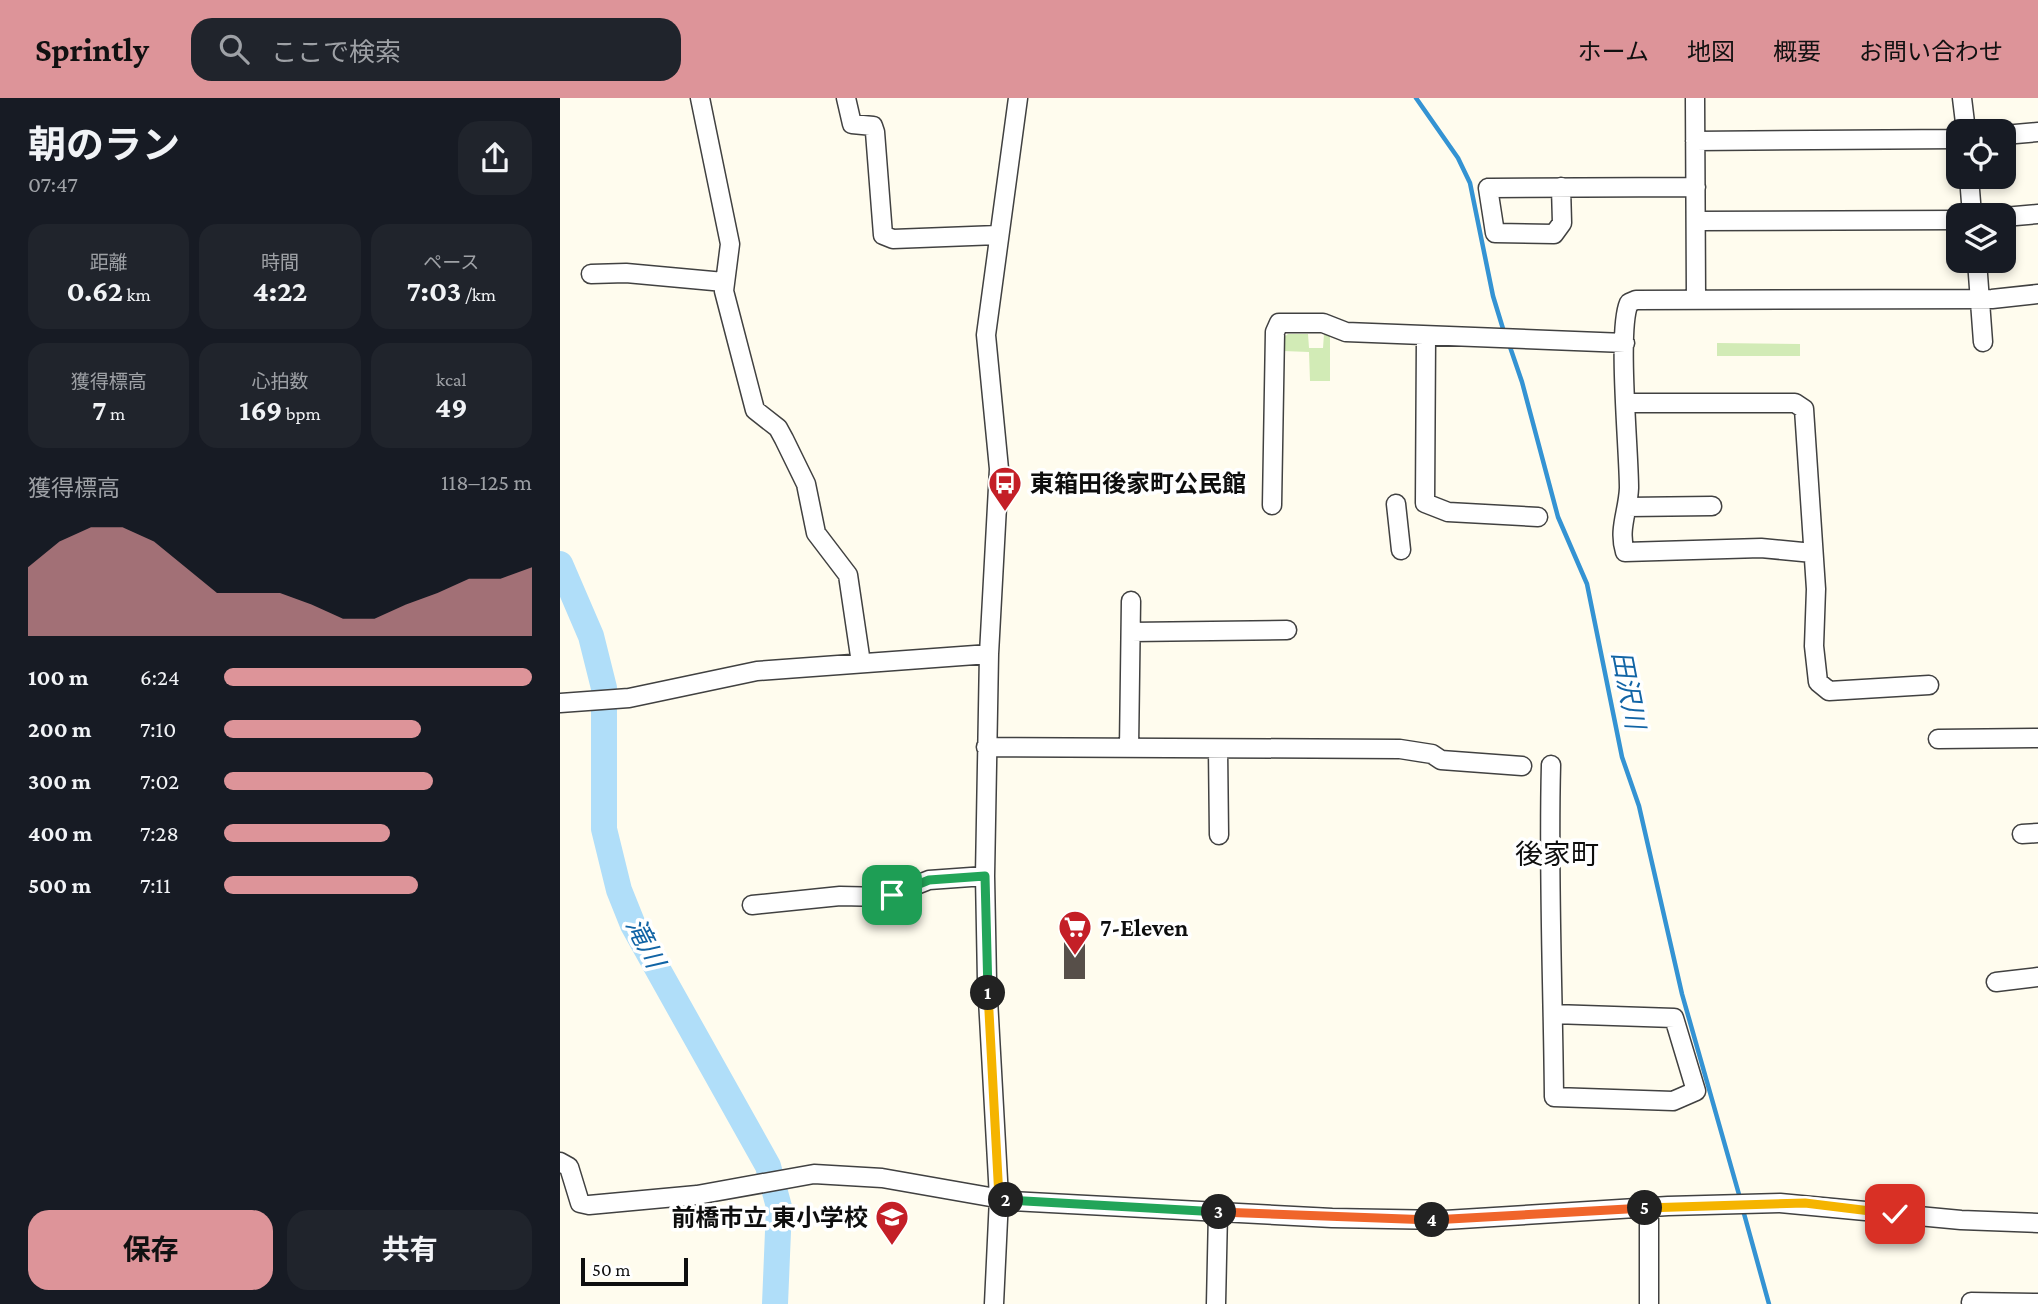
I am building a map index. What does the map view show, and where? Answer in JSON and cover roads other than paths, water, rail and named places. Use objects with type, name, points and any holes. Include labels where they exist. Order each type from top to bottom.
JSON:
[{"type":"street","points":[[699,98],[730,244],[730,261],[724,282],[727,306],[755,410],[778,428],[806,484],[816,533],[848,575],[861,663]]},
{"type":"street","points":[[846,98],[852,124],[873,126],[875,132],[883,234],[893,239],[998,235]]},
{"type":"street","points":[[994,1304],[999,1198],[987,981],[985,876],[989,654],[999,469],[986,335],[1018,98]]},
{"type":"street","points":[[1695,98],[1696,298]]},
{"type":"street","points":[[1962,98],[1965,119]]},
{"type":"street","points":[[2016,134],[2038,132]]},
{"type":"street","points":[[1695,141],[1946,139]]},
{"type":"street","points":[[1561,187],[1562,223],[1554,234],[1495,233],[1488,188],[1561,187],[1696,187]]},
{"type":"street","points":[[2016,216],[2038,214]]},
{"type":"street","points":[[1696,221],[1946,220]]},
{"type":"street","points":[[591,274],[626,273],[724,282]]},
{"type":"street","points":[[1978,273],[1983,342]]},
{"type":"street","points":[[1813,553],[1761,548],[1625,552],[1621,530],[1627,507],[1625,343],[1626,311],[1632,301],[1696,298],[1981,298],[2038,294]]},
{"type":"street","points":[[1272,505],[1276,327],[1284,322],[1323,323],[1346,332],[1426,337],[1625,343]]},
{"type":"street","points":[[1426,337],[1425,503],[1448,512],[1538,517]]},
{"type":"street","points":[[1626,403],[1801,405],[1806,413],[1817,613],[1814,646],[1820,687],[1829,691],[1929,685]]},
{"type":"street","points":[[1396,505],[1401,550]]},
{"type":"street","points":[[1627,507],[1712,506]]},
{"type":"street","points":[[1129,748],[1131,601]]},
{"type":"street","points":[[1130,632],[1287,630]]},
{"type":"street","points":[[560,703],[622,699],[688,688],[757,671],[989,654]]},
{"type":"street","points":[[1938,739],[2038,738]]},
{"type":"street","points":[[986,747],[1400,749],[1432,754],[1441,760],[1522,766]]},
{"type":"street","points":[[1218,749],[1219,835]]},
{"type":"street","points":[[1550,765],[1548,870],[1553,903],[1553,1014],[1554,1097],[1673,1101],[1696,1091],[1674,1018],[1553,1014]]},
{"type":"street","points":[[752,905],[841,896],[886,897],[929,880],[985,876]]},
{"type":"street","points":[[1996,982],[2038,977]]},
{"type":"street","points":[[560,1162],[569,1167],[576,1194],[583,1204],[697,1195],[814,1174],[882,1178],[999,1198],[1218,1212],[1432,1220],[1649,1207],[1805,1203],[1950,1219],[2038,1223]]},
{"type":"street","points":[[1649,1207],[1649,1304]]},
{"type":"street","points":[[1216,1304],[1218,1212]]},
{"type":"street","points":[[1971,1302],[2038,1303]]},
{"type":"waterway","name":"田沢川","points":[[1416,98],[1458,158],[1470,183],[1493,296],[1504,332]]},
{"type":"waterway","name":"田沢川","points":[[1509,344],[1522,382],[1558,517],[1587,584],[1622,757],[1639,806],[1682,994],[1740,1198]]},
{"type":"waterway","name":"滝川","points":[[560,564],[591,636],[604,688],[604,829],[619,890],[633,925],[768,1166],[779,1207],[775,1304]]},
{"type":"waterway","name":"田沢川","points":[[1743,1210],[1769,1304]]},
{"type":"place","name":"東箱田後家町公民館","points":[[1005,513]]},
{"type":"place","name":"7-Eleven","points":[[1075,957]]},
{"type":"place","name":"前橋市立 東小学校","points":[[892,1247]]},
{"type":"district","name":"後家町","points":[[1557,854]]}]
